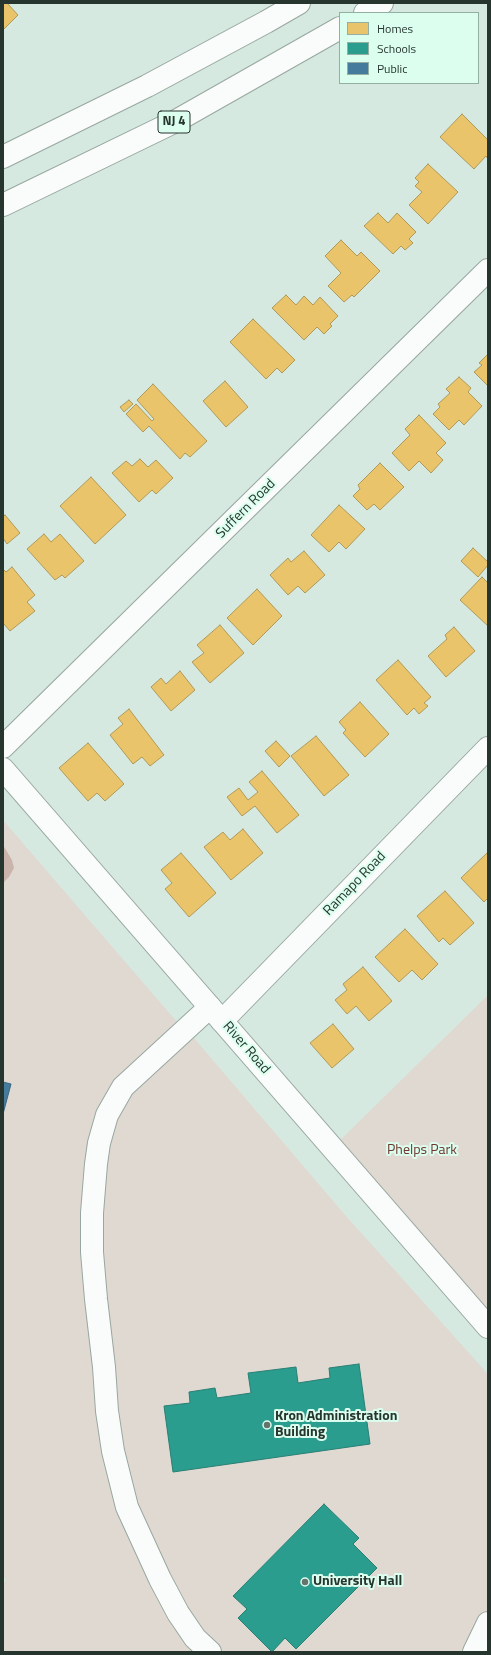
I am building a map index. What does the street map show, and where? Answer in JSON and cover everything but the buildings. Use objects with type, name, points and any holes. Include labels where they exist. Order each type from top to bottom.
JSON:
[{"type":"main road","points":[[3,157],[147,86],[299,3]]},
{"type":"main road","points":[[367,12],[382,3]]},
{"type":"main road","name":"NJ 4","points":[[3,204],[176,121],[339,29]]},
{"type":"main road","name":"Suffern Road","points":[[3,747],[488,270]]},
{"type":"main road","name":"Ramapo Road","points":[[210,1652],[196,1638],[178,1613],[160,1579],[127,1507],[113,1451],[107,1411],[92,1252],[92,1213],[99,1143],[108,1114],[123,1087],[216,1014],[488,748]]},
{"type":"main road","name":"River Road","points":[[3,769],[488,1327]]},
{"type":"main road","points":[[474,1652],[488,1623]]},
{"type":"green space","points":[[3,820],[184,1030],[194,1038],[346,1216],[488,1374],[488,1652],[3,1652],[3,1583],[6,1580],[3,1576]],"holes":[[[359,1364],[370,1444],[173,1472],[164,1406],[190,1403],[189,1392],[215,1388],[217,1398],[251,1393],[248,1373],[296,1367],[298,1383],[330,1378],[329,1368]],[[324,1504],[359,1537],[353,1544],[376,1568],[296,1649],[285,1638],[272,1651],[247,1609],[233,1595]]]},
{"type":"green space","name":"Phelps Park","points":[[488,995],[488,1327],[332,1148]]},
{"type":"shaded area","points":[[3,845],[12,860],[14,868],[9,877],[3,883]]},
{"type":"place","name":"Kron Administration Building","points":[[267,1425]]},
{"type":"place","name":"University Hall","points":[[305,1582]]}]
